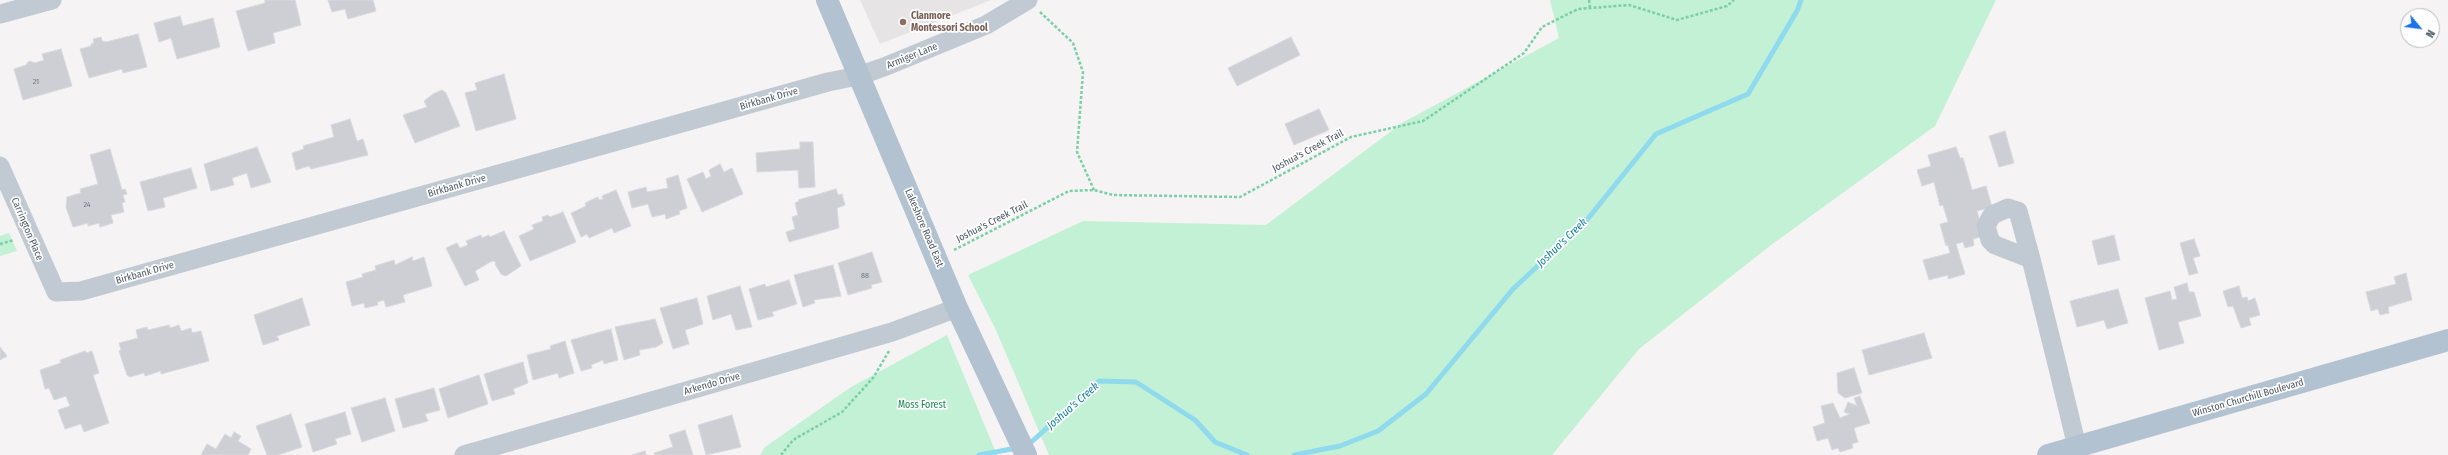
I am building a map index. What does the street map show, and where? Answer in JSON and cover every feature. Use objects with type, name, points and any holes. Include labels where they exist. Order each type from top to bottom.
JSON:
[{"type":"main road","name":"Lakeshore Road East","points":[[827,0],[858,76],[958,308],[1026,455]]},
{"type":"main road","name":"Winston Churchill Boulevard","points":[[2048,455],[2448,340]]},
{"type":"street","points":[[0,14],[52,0]]},
{"type":"street","name":"Armiger Lane","points":[[858,76],[884,67],[986,25],[1028,0]]},
{"type":"street","name":"Birkbank Drive","points":[[56,292],[81,290],[858,76]]},
{"type":"street","name":"Carrington Place","points":[[0,166],[56,292]]},
{"type":"street","points":[[2030,259],[2077,447]]},
{"type":"street","name":"Arkendo Drive","points":[[464,455],[892,332],[958,308]]},
{"type":"path","points":[[1028,0],[1074,44],[1083,72],[1077,152],[1094,190]]},
{"type":"path","points":[[1589,0],[1590,8]]},
{"type":"path","name":"Joshua's Creek Trail","points":[[937,258],[1069,191],[1094,190],[1113,195],[1240,196],[1351,137],[1423,121],[1524,53],[1542,28],[1578,9],[1629,5],[1676,20],[1726,6],[1734,0]]},
{"type":"path","points":[[781,455],[793,440],[842,412],[873,378],[891,348]]},
{"type":"shaded area","name":"Clanmore Montessori School","points":[[860,0],[991,0],[880,44]]},
{"type":"green space","points":[[1550,0],[1996,0],[1935,126],[1771,245],[1639,349],[1552,455],[1049,455],[996,330],[968,275],[1083,221],[1266,225],[1402,123],[1559,38]]},
{"type":"green space","points":[[9,233],[17,251],[0,256],[0,236]]},
{"type":"green space","name":"Moss Forest","points":[[947,335],[997,455],[760,455],[765,447],[851,387]]},
{"type":"building","points":[[265,0],[295,0],[301,25],[273,33],[275,43],[248,51],[236,11],[265,3]]},
{"type":"building","points":[[328,0],[373,0],[376,11],[348,19],[345,9],[332,12]]},
{"type":"building","points":[[180,16],[183,26],[213,18],[220,47],[177,59],[171,38],[159,42],[154,23]]},
{"type":"building","points":[[138,34],[147,67],[123,73],[122,69],[89,78],[80,49],[91,46],[91,44],[94,43],[93,39],[101,37],[102,41],[106,42]]},
{"type":"building","points":[[1291,37],[1300,55],[1237,86],[1228,68]]},
{"type":"building","points":[[61,49],[72,86],[23,100],[14,69],[26,65],[29,61],[35,63],[44,60],[42,54]]},
{"type":"building","points":[[504,74],[516,119],[476,131],[465,93],[477,90],[475,83]]},
{"type":"building","points":[[442,90],[446,93],[460,126],[415,143],[403,115],[427,107],[424,101],[433,94]]},
{"type":"building","points":[[1319,109],[1329,130],[1294,145],[1285,124]]},
{"type":"building","points":[[350,119],[357,141],[363,139],[368,155],[311,169],[309,166],[296,170],[292,153],[304,149],[303,146],[334,137],[331,125]]},
{"type":"building","points":[[2005,131],[2014,163],[1999,167],[1989,136]]},
{"type":"building","points":[[800,142],[813,142],[815,187],[799,188],[798,170],[757,172],[756,153],[800,149]]},
{"type":"building","points":[[257,147],[271,182],[251,188],[247,173],[232,178],[234,185],[211,191],[204,164]]},
{"type":"building","points":[[1956,147],[1960,158],[1963,158],[1972,190],[1986,186],[1992,207],[1977,211],[1984,236],[1973,239],[1974,245],[1965,248],[1963,242],[1956,244],[1965,274],[1948,279],[1948,275],[1929,280],[1923,260],[1950,253],[1948,245],[1946,246],[1940,224],[1948,222],[1943,205],[1940,206],[1934,182],[1922,186],[1917,170],[1931,166],[1928,155]]},
{"type":"building","points":[[110,149],[122,190],[125,189],[127,194],[123,195],[125,202],[122,203],[124,212],[111,215],[113,223],[100,227],[99,223],[88,226],[88,223],[73,227],[66,207],[67,197],[81,193],[80,189],[98,184],[90,155]]},
{"type":"building","points":[[720,164],[724,172],[732,168],[743,194],[702,212],[687,179],[703,172],[706,179],[711,176],[709,170]]},
{"type":"building","points":[[191,168],[197,188],[163,198],[165,207],[148,211],[140,182]]},
{"type":"building","points":[[678,175],[687,208],[679,211],[680,214],[666,219],[665,214],[652,217],[648,204],[632,208],[628,192],[646,187],[647,192],[668,188],[666,179]]},
{"type":"building","points":[[836,189],[838,195],[842,194],[845,205],[837,208],[839,228],[789,242],[786,232],[795,229],[792,217],[798,215],[795,203],[799,201],[798,200]]},
{"type":"building","points":[[616,190],[631,226],[614,233],[612,228],[589,238],[587,234],[581,237],[571,213],[586,206],[585,203],[598,197],[599,200],[603,199],[602,196]]},
{"type":"building","points":[[563,212],[576,242],[530,261],[519,236],[534,229],[532,225],[543,221],[542,217],[548,215],[550,217]]},
{"type":"building","points":[[504,231],[521,266],[506,276],[501,274],[495,264],[496,262],[492,261],[475,271],[479,280],[465,286],[446,248],[457,243],[460,248],[468,245],[466,241],[481,235],[482,238],[489,235],[490,237]]},
{"type":"building","points":[[2114,235],[2120,260],[2098,265],[2092,241]]},
{"type":"building","points":[[2194,239],[2200,256],[2193,258],[2198,273],[2189,275],[2180,243]]},
{"type":"building","points":[[872,252],[882,282],[871,285],[872,288],[848,295],[838,263]]},
{"type":"building","points":[[412,257],[413,261],[424,257],[432,286],[403,295],[405,302],[386,307],[384,300],[377,302],[378,305],[365,308],[364,303],[352,306],[346,282],[363,277],[362,274],[376,270],[375,266],[394,260],[395,265]]},
{"type":"building","points":[[833,265],[841,296],[814,300],[815,303],[803,307],[794,275]]},
{"type":"building","points":[[2406,273],[2412,300],[2388,307],[2389,313],[2380,315],[2378,309],[2371,311],[2366,292],[2396,284],[2394,277]]},
{"type":"building","points":[[789,280],[797,304],[772,312],[774,316],[758,320],[749,289],[765,284],[766,287]]},
{"type":"building","points":[[2187,283],[2189,292],[2194,292],[2201,316],[2178,322],[2184,343],[2159,350],[2145,298],[2170,291],[2172,300],[2177,299],[2174,287]]},
{"type":"building","points":[[740,286],[752,327],[736,330],[731,314],[713,320],[707,296]]},
{"type":"building","points":[[2239,286],[2242,298],[2247,297],[2248,301],[2255,298],[2260,315],[2249,318],[2251,325],[2241,328],[2233,306],[2228,307],[2223,291]]},
{"type":"building","points":[[2118,289],[2128,323],[2107,329],[2104,320],[2077,327],[2070,301]]},
{"type":"building","points":[[302,298],[310,325],[277,336],[279,340],[263,345],[254,315]]},
{"type":"building","points":[[697,298],[703,324],[685,330],[689,344],[673,349],[660,308]]},
{"type":"building","points":[[655,319],[663,343],[656,347],[639,350],[640,355],[624,360],[615,327]]},
{"type":"building","points":[[169,325],[170,328],[179,325],[181,331],[191,328],[192,333],[201,331],[209,361],[161,374],[161,371],[145,376],[144,373],[130,377],[127,375],[119,351],[121,350],[119,343],[138,338],[136,330],[147,327],[148,330]]},
{"type":"building","points":[[611,329],[618,360],[604,364],[603,360],[591,365],[592,368],[581,371],[571,340]]},
{"type":"building","points":[[1924,333],[1932,358],[1869,375],[1862,350]]},
{"type":"building","points":[[565,341],[574,373],[559,378],[558,373],[533,380],[527,355],[551,349],[550,346]]},
{"type":"building","points":[[0,347],[7,356],[0,360]]},
{"type":"building","points":[[85,351],[86,353],[92,351],[99,373],[93,375],[109,423],[84,432],[81,424],[65,429],[58,410],[70,406],[66,396],[54,400],[49,388],[45,389],[40,370],[61,363],[60,360]]},
{"type":"building","points":[[523,362],[528,383],[513,389],[515,394],[492,401],[484,374]]},
{"type":"building","points":[[1854,368],[1862,393],[1845,398],[1838,393],[1837,373]]},
{"type":"building","points":[[479,375],[488,404],[448,418],[439,389]]},
{"type":"building","points":[[434,388],[440,410],[425,414],[428,421],[403,428],[395,399]]},
{"type":"building","points":[[1860,396],[1870,423],[1854,428],[1858,442],[1852,444],[1853,448],[1840,452],[1838,448],[1832,450],[1828,438],[1817,441],[1813,427],[1825,423],[1821,406],[1833,403],[1840,418],[1850,414],[1844,412],[1848,402],[1857,406],[1854,398]]},
{"type":"building","points":[[385,398],[395,431],[362,442],[351,408]]},
{"type":"building","points":[[345,412],[351,434],[335,439],[337,444],[313,452],[305,424]]},
{"type":"building","points":[[291,414],[302,447],[278,455],[267,455],[256,426]]},
{"type":"building","points":[[732,415],[741,447],[706,455],[698,425]]},
{"type":"building","points":[[685,430],[693,455],[655,455],[654,453],[673,447],[669,435]]},
{"type":"building","points":[[234,432],[241,436],[238,441],[251,449],[248,455],[201,455],[207,444],[216,449],[225,434],[231,438]]},
{"type":"building","points":[[645,451],[646,455],[632,455]]},
{"type":"waterway","name":"Joshua's Creek","points":[[1294,455],[1340,446],[1378,431],[1426,394],[1513,289],[1586,221],[1656,134],[1748,94],[1797,11],[1801,0]]},
{"type":"waterway","name":"Joshua's Creek","points":[[1027,446],[1099,381],[1136,382],[1195,420],[1215,442],[1247,455]]},
{"type":"waterway","name":"Joshua's Creek","points":[[979,455],[1017,448]]},
{"type":"place","name":"Clanmore Montessori School","points":[[903,22]]}]
